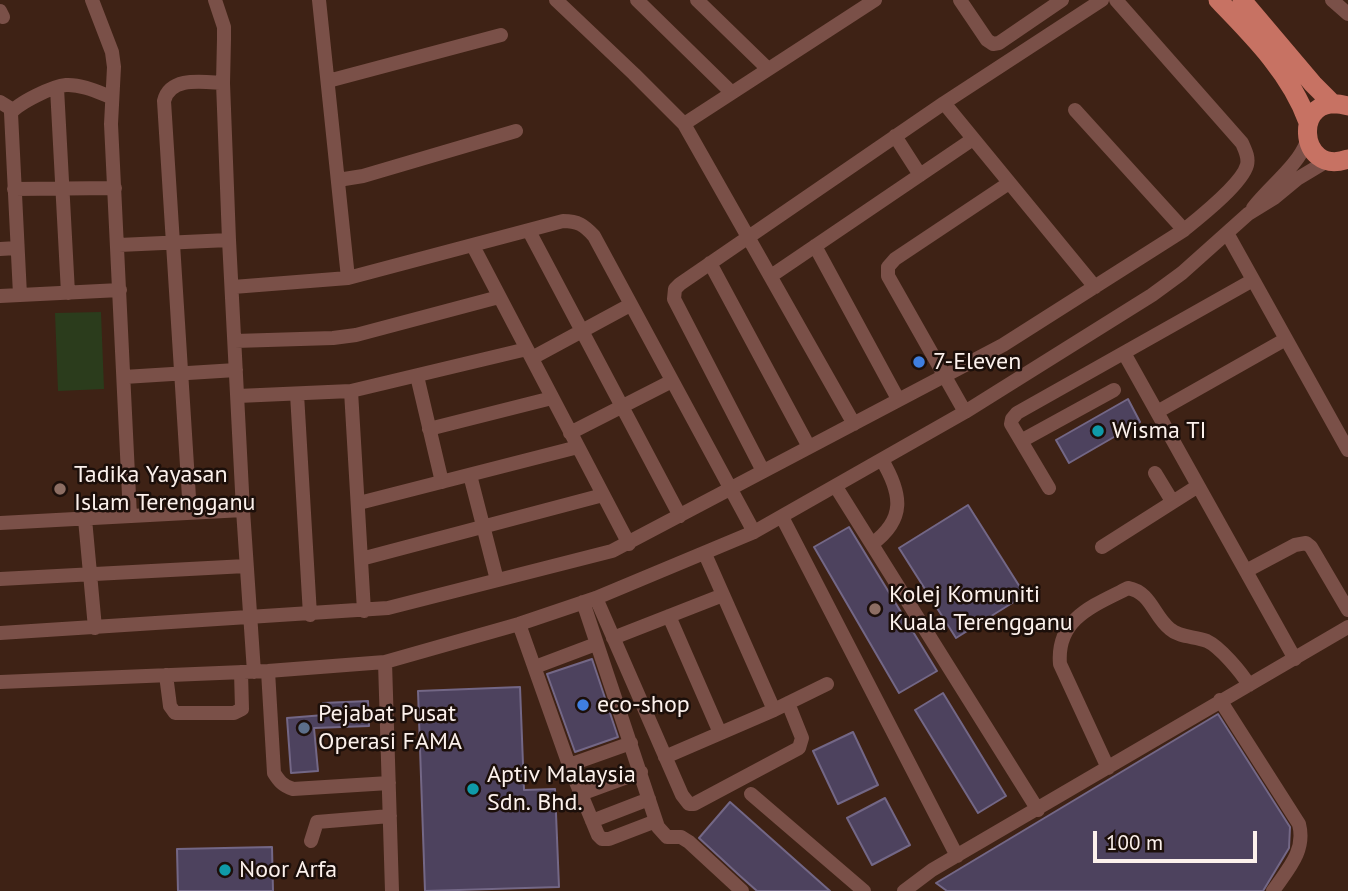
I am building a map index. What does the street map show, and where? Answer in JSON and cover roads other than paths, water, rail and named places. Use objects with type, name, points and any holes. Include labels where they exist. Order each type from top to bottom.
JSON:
[{"type":"main road","points":[[1218,0],[1253,36],[1283,74],[1302,104],[1311,149],[1340,162]]},
{"type":"main road","points":[[1242,0],[1313,84],[1344,106]]},
{"type":"main road","points":[[1308,131],[1321,107],[1344,106]]},
{"type":"street","points":[[92,0],[112,52],[114,67],[111,96],[130,516]]},
{"type":"street","points":[[215,0],[224,27],[223,83],[229,240],[249,619],[254,672],[274,773],[286,787],[293,789],[389,783]]},
{"type":"street","points":[[319,0],[348,278]]},
{"type":"street","points":[[556,0],[684,124],[854,424]]},
{"type":"street","points":[[637,0],[731,92]]},
{"type":"street","points":[[697,0],[767,68]]},
{"type":"street","points":[[684,124],[875,0]]},
{"type":"street","points":[[960,0],[987,40],[993,44],[999,43],[1062,0]]},
{"type":"street","points":[[763,471],[674,299],[675,289],[943,103],[1102,0]]},
{"type":"street","points":[[0,633],[388,608],[612,551],[1012,340],[1184,230],[1212,208],[1244,173],[1248,162],[1242,143],[1116,0]]},
{"type":"street","points":[[1332,0],[1348,14]]},
{"type":"street","points":[[328,81],[501,35]]},
{"type":"street","points":[[190,513],[164,101],[170,89],[184,83],[223,83]]},
{"type":"street","points":[[20,295],[9,193],[10,120],[6,106],[18,105],[57,88],[75,86],[111,96]]},
{"type":"street","points":[[57,88],[68,293]]},
{"type":"street","points":[[943,103],[1095,288]]},
{"type":"street","points":[[1075,110],[1184,230]]},
{"type":"street","points":[[338,180],[363,176],[516,131]]},
{"type":"street","points":[[1248,214],[1266,190],[1300,155],[1308,131]]},
{"type":"street","points":[[895,136],[920,175]]},
{"type":"street","points":[[771,276],[973,139]]},
{"type":"street","points":[[0,682],[254,672],[385,662],[519,624],[589,600],[754,533],[965,412],[1152,295],[1182,273],[1248,214],[1297,179],[1340,162]]},
{"type":"street","points":[[965,412],[888,276],[888,267],[895,259],[1009,183]]},
{"type":"street","points":[[9,193],[115,188]]},
{"type":"street","points":[[233,287],[348,278],[563,221],[576,221],[594,236],[672,381],[739,484],[754,533]]},
{"type":"street","points":[[529,230],[680,516]]},
{"type":"street","points":[[1227,233],[1348,450]]},
{"type":"street","points":[[119,245],[229,240]]},
{"type":"street","points":[[473,246],[629,544]]},
{"type":"street","points":[[815,246],[898,399]]},
{"type":"street","points":[[0,248],[17,248]]},
{"type":"street","points":[[710,263],[809,447]]},
{"type":"street","points":[[1049,488],[1011,424],[1017,413],[1253,280]]},
{"type":"street","points":[[0,296],[120,290]]},
{"type":"street","points":[[235,341],[356,335],[499,296]]},
{"type":"street","points":[[238,396],[351,391],[529,354],[582,331],[630,305]]},
{"type":"street","points":[[1157,412],[1286,339]]},
{"type":"street","points":[[1124,353],[1295,659]]},
{"type":"street","points":[[124,377],[236,370]]},
{"type":"street","points":[[417,376],[442,482]]},
{"type":"street","points":[[570,433],[672,381]]},
{"type":"street","points":[[1021,441],[1114,390]]},
{"type":"street","points":[[351,391],[364,611]]},
{"type":"street","points":[[297,394],[310,615]]},
{"type":"street","points":[[429,429],[552,398]]},
{"type":"street","points":[[359,503],[578,447]]},
{"type":"street","points":[[872,544],[887,533],[896,514],[896,489],[882,460]]},
{"type":"street","points":[[1155,473],[1172,501]]},
{"type":"street","points":[[470,475],[497,580]]},
{"type":"street","points":[[1102,547],[1198,486]]},
{"type":"street","points":[[836,487],[1038,810]]},
{"type":"street","points":[[361,559],[603,495]]},
{"type":"street","points":[[0,523],[243,510]]},
{"type":"street","points":[[782,517],[950,860]]},
{"type":"street","points":[[86,519],[95,628]]},
{"type":"street","points":[[1246,571],[1295,545],[1306,543],[1311,547],[1348,610]]},
{"type":"street","points":[[705,554],[774,710]]},
{"type":"street","points":[[0,579],[246,566]]},
{"type":"street","points":[[1108,768],[1060,664],[1059,654],[1063,643],[1072,621],[1081,612],[1128,588],[1136,590],[1143,594],[1172,631],[1208,641],[1249,685]]},
{"type":"street","points":[[613,638],[723,595]]},
{"type":"street","points":[[589,600],[613,638],[685,800],[694,804],[799,748],[802,738],[788,703]]},
{"type":"street","points":[[589,600],[596,644],[656,821],[663,834],[685,839],[742,891]]},
{"type":"street","points":[[669,616],[720,733]]},
{"type":"street","points":[[519,624],[569,765],[602,839],[609,839],[656,821]]},
{"type":"street","points":[[912,889],[950,860],[1348,627]]},
{"type":"street","points":[[535,667],[596,644]]},
{"type":"street","points":[[385,662],[392,891]]},
{"type":"street","points":[[166,675],[170,706],[175,713],[234,713],[242,709],[254,672]]},
{"type":"street","points":[[665,757],[827,684]]},
{"type":"street","points":[[1220,700],[1299,824],[1301,844],[1297,856],[1273,891]]},
{"type":"street","points":[[569,765],[631,743]]},
{"type":"street","points":[[581,794],[641,772]]},
{"type":"street","points":[[751,794],[864,891]]},
{"type":"street","points":[[592,821],[649,799]]},
{"type":"street","points":[[311,841],[317,822],[390,816]]},
{"type":"place","name":"7-Eleven","points":[[919,362]]},
{"type":"place","name":"Wisma TI","points":[[1098,431]]},
{"type":"place","name":"Tadika Yayasan Islam Terengganu","points":[[60,489]]},
{"type":"place","name":"Kolej Komuniti Kuala Terengganu","points":[[875,609]]},
{"type":"place","name":"eco-shop","points":[[583,705]]},
{"type":"place","name":"Pejabat Pusat Operasi FAMA","points":[[304,728]]},
{"type":"place","name":"Aptiv Malaysia Sdn. Bhd.","points":[[473,789]]},
{"type":"place","name":"Noor Arfa","points":[[225,870]]}]
